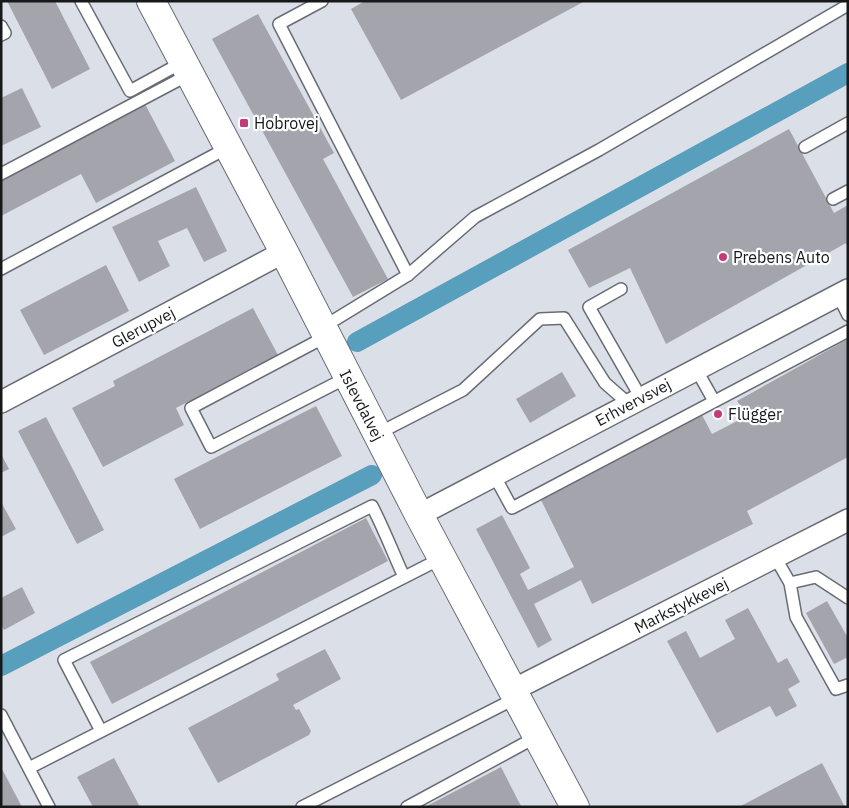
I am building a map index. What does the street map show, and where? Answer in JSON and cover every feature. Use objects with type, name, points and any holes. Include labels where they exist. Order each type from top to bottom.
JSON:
[{"type":"street","name":"Islevdalvej","points":[[151,1],[284,252],[442,558],[509,698],[538,736],[571,805]]},
{"type":"street","name":"Glerupvej","points":[[1,402],[284,252]]},
{"type":"street","name":"Erhvervsvej","points":[[419,515],[843,292]]},
{"type":"street","name":"Markstykkevej","points":[[509,698],[848,520]]},
{"type":"lane","points":[[81,1],[130,91],[187,68]]},
{"type":"lane","points":[[322,1],[279,24],[408,275]]},
{"type":"lane","points":[[348,377],[211,447],[191,408],[325,331],[408,275],[475,217],[599,150],[848,6]]},
{"type":"lane","points":[[1,26],[5,33],[1,35]]},
{"type":"lane","points":[[1,174],[187,68]]},
{"type":"lane","points":[[805,148],[848,123]]},
{"type":"lane","points":[[1,269],[229,147]]},
{"type":"lane","points":[[833,199],[848,191]]},
{"type":"lane","points":[[622,289],[589,307],[635,401]]},
{"type":"lane","points":[[843,292],[848,315]]},
{"type":"lane","points":[[377,434],[463,390],[540,319],[564,318],[605,383],[635,401]]},
{"type":"lane","points":[[494,475],[512,508],[848,331]]},
{"type":"lane","points":[[696,369],[714,401]]},
{"type":"lane","points":[[101,731],[64,660],[372,506],[404,577]]},
{"type":"lane","points":[[775,557],[790,583],[796,617],[836,689],[848,685]]},
{"type":"lane","points":[[29,768],[442,558]]},
{"type":"lane","points":[[790,583],[816,577],[848,598]]},
{"type":"lane","points":[[302,807],[509,698]]},
{"type":"lane","points":[[1,715],[49,807]]},
{"type":"lane","points":[[407,807],[538,736]]},
{"type":"building","points":[[7,1],[55,1],[90,69],[52,89]]},
{"type":"building","points":[[365,1],[585,1],[401,100],[351,9]]},
{"type":"building","points":[[258,14],[334,153],[323,159],[388,279],[353,297],[212,39]]},
{"type":"building","points":[[22,88],[41,127],[1,146],[1,98]]},
{"type":"building","points":[[144,102],[175,161],[96,203],[81,174],[1,216],[1,178]]},
{"type":"building","points":[[789,129],[834,213],[848,205],[848,248],[846,243],[666,344],[630,268],[589,288],[568,250]]},
{"type":"building","points":[[196,187],[227,251],[204,262],[187,228],[158,241],[170,266],[139,282],[112,227]]},
{"type":"building","points":[[106,265],[129,311],[44,355],[20,310]]},
{"type":"building","points":[[253,308],[278,355],[176,408],[184,425],[103,467],[72,408],[115,386],[113,381]]},
{"type":"building","points":[[848,339],[848,457],[747,511],[753,524],[592,604],[581,580],[534,604],[552,640],[538,648],[476,529],[502,515],[530,568],[520,574],[528,590],[574,567],[541,500],[702,415],[712,434],[747,416],[737,401]]},
{"type":"building","points":[[562,372],[576,396],[530,423],[516,399]]},
{"type":"building","points":[[316,406],[342,456],[200,529],[174,479]]},
{"type":"building","points":[[46,417],[104,530],[77,544],[18,431]]},
{"type":"building","points":[[1,454],[9,469],[1,473]]},
{"type":"building","points":[[1,502],[16,529],[1,537]]},
{"type":"building","points":[[366,518],[388,561],[112,704],[90,662]]},
{"type":"building","points":[[22,587],[35,613],[4,630],[1,625],[1,598]]},
{"type":"building","points":[[827,601],[848,638],[848,657],[834,664],[806,613]]},
{"type":"building","points":[[748,608],[778,663],[787,658],[800,682],[788,689],[797,706],[776,717],[770,706],[717,733],[667,641],[686,631],[700,658],[735,639],[725,620]]},
{"type":"building","points":[[325,649],[341,679],[293,705],[296,710],[299,709],[311,731],[309,735],[218,783],[188,728],[279,680],[276,674]]},
{"type":"building","points":[[114,758],[140,807],[93,807],[77,777]]},
{"type":"building","points":[[822,763],[845,807],[739,807]]},
{"type":"building","points":[[1,767],[22,807],[1,807]]},
{"type":"building","points":[[501,767],[521,806],[425,807]]},
{"type":"waterway","points":[[357,342],[848,73]]},
{"type":"waterway","points":[[1,666],[372,475]]},
{"type":"place","name":"Hobrovej","points":[[244,123]]},
{"type":"place","name":"Prebens Auto","points":[[723,257]]},
{"type":"place","name":"Flügger","points":[[718,414]]}]
